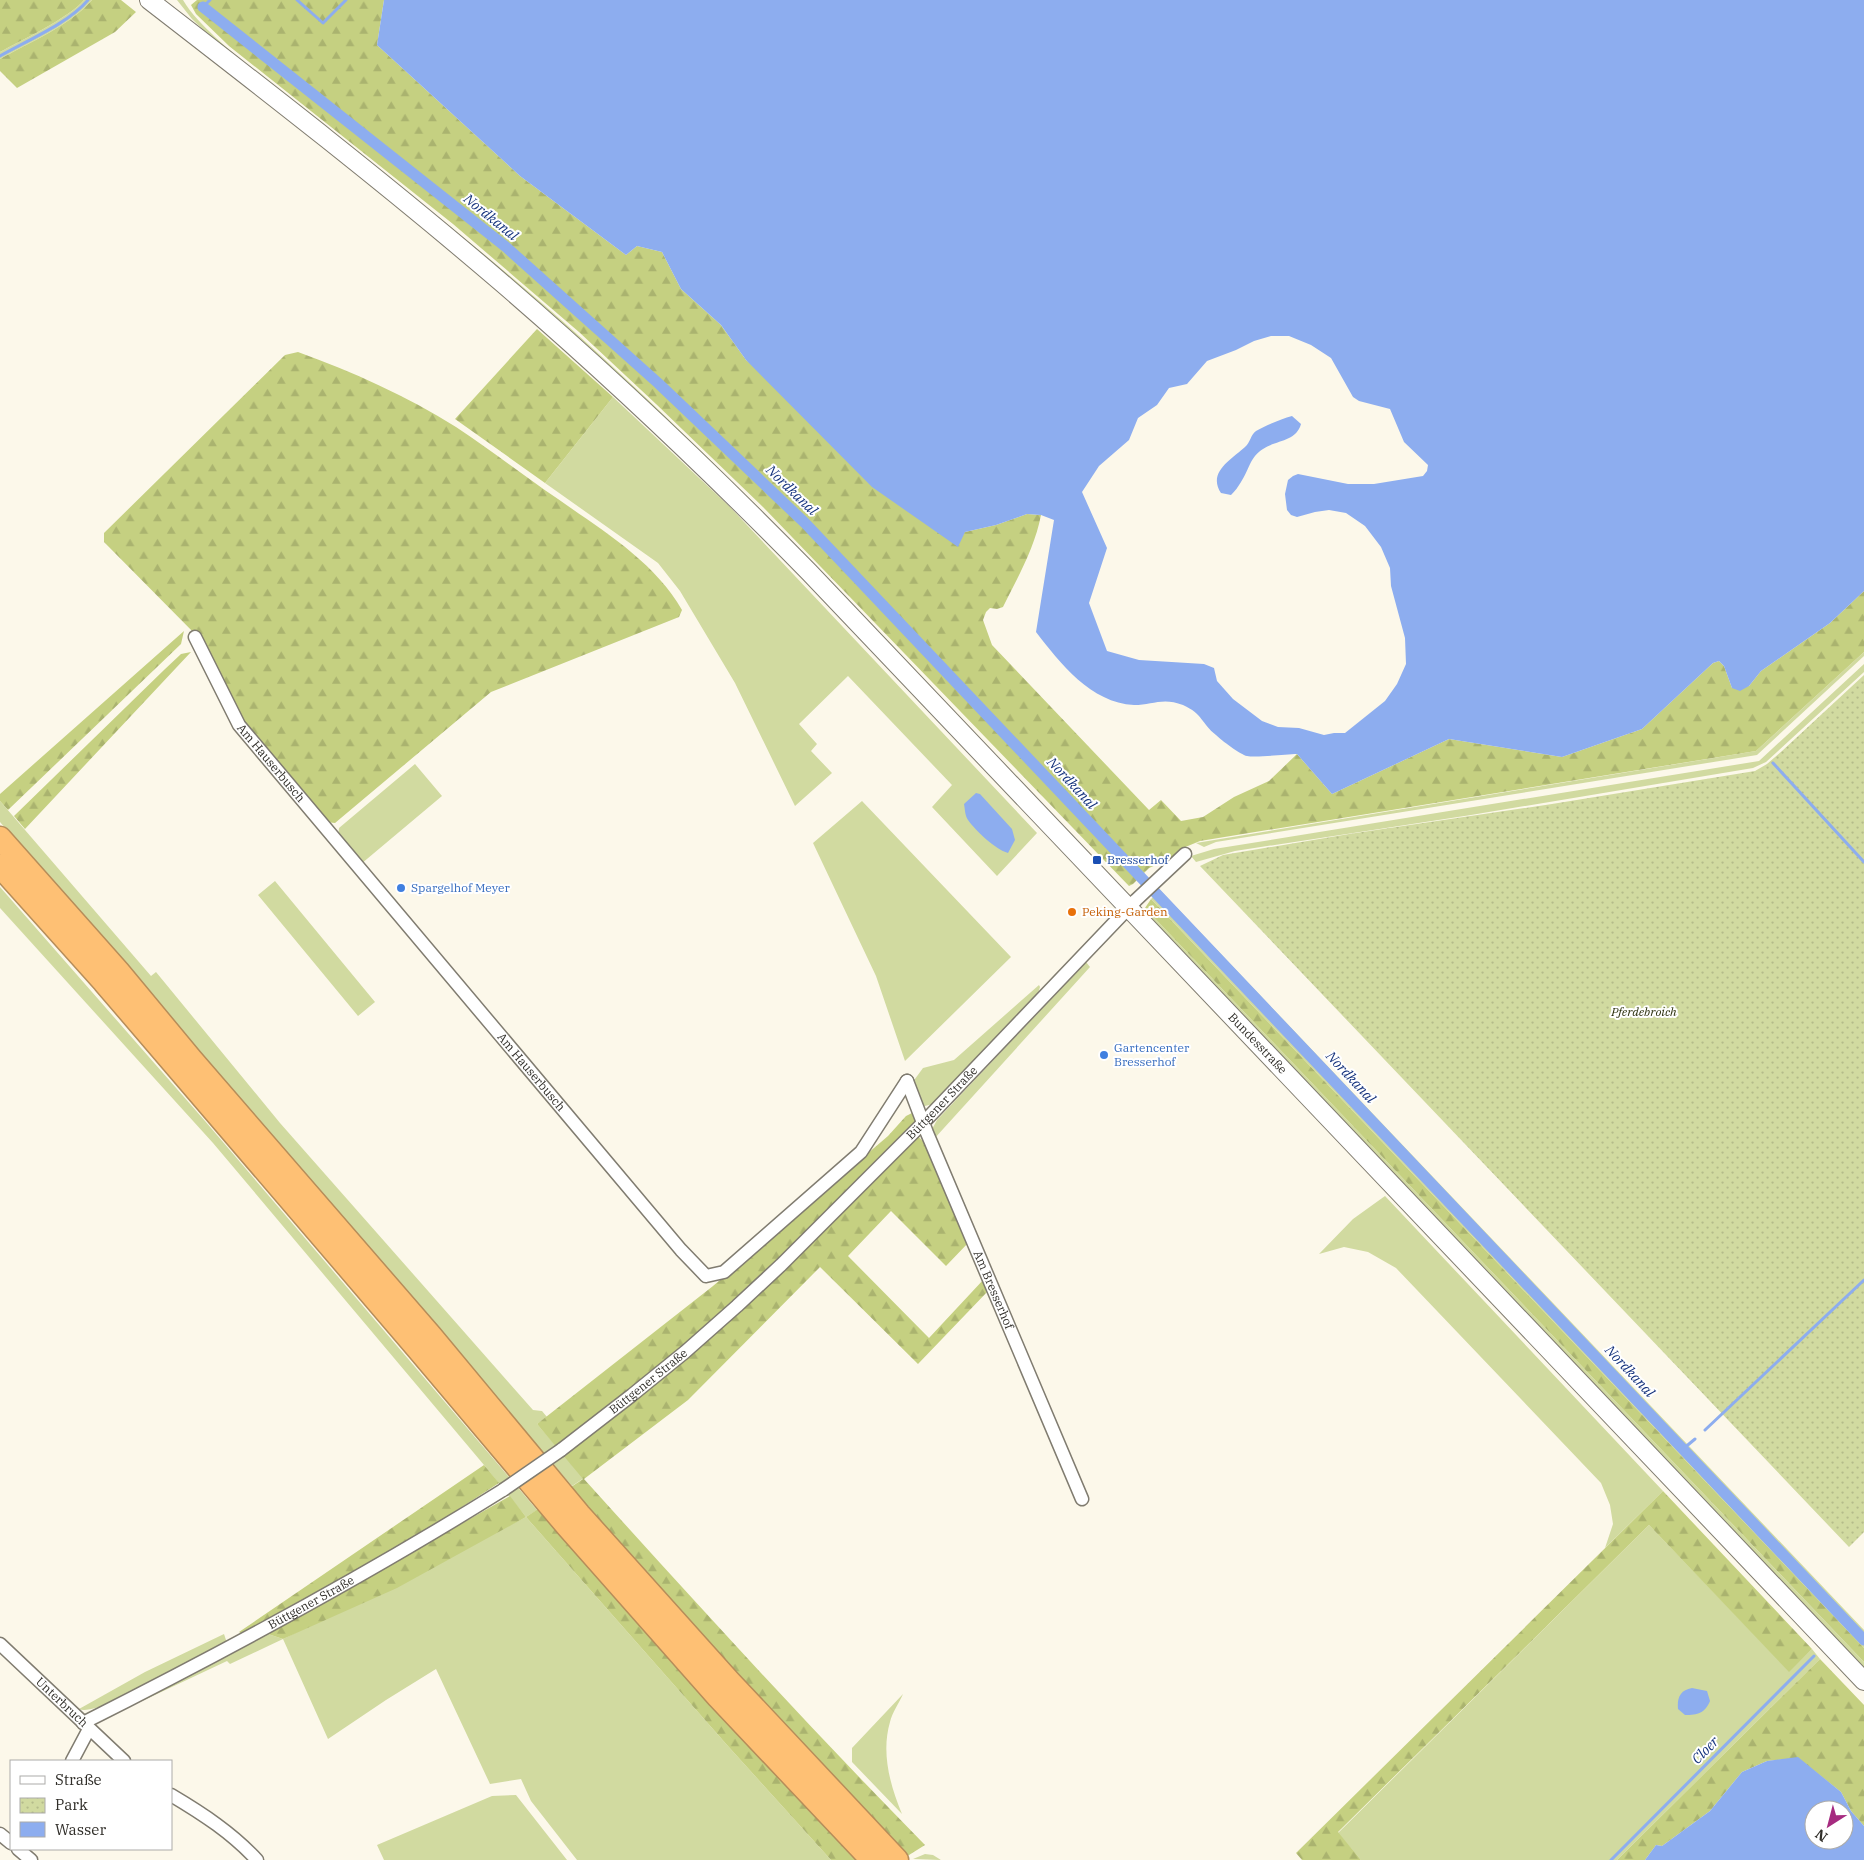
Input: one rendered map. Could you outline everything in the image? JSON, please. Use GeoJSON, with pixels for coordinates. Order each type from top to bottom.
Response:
{"type":"FeatureCollection","features":[{"type":"Feature","properties":{"kind":"highway"},"geometry":{"type":"LineString","coordinates":[[0,838],[118,971],[419,1322],[579,1514],[729,1681],[868,1847]]}},
{"type":"Feature","properties":{"kind":"highway"},"geometry":{"type":"LineString","coordinates":[[0,866],[104,982],[412,1341],[574,1534],[718,1697],[868,1847],[897,1860]]}},
{"type":"Feature","properties":{"kind":"main road"},"geometry":{"type":"LineString","coordinates":[[149,0],[202,41]]}},
{"type":"Feature","properties":{"kind":"main road"},"geometry":{"type":"LineString","coordinates":[[172,0],[177,10],[202,41]]}},
{"type":"Feature","properties":{"kind":"main road","name":"Bundesstraße"},"geometry":{"type":"LineString","coordinates":[[202,41],[445,235],[536,313],[647,413],[726,488],[1129,907],[1864,1682]]}},
{"type":"Feature","properties":{"kind":"street","name":"Am Hauserbusch"},"geometry":{"type":"LineString","coordinates":[[195,637],[240,724],[675,1243],[706,1276],[724,1272],[861,1152],[907,1081]]}},
{"type":"Feature","properties":{"kind":"street","name":"Büttgener Straße"},"geometry":{"type":"LineString","coordinates":[[86,1726],[330,1593],[440,1529],[561,1450],[632,1395],[737,1306],[923,1123],[1129,907],[1185,854]]}},
{"type":"Feature","properties":{"kind":"street","name":"Am Bresserhof"},"geometry":{"type":"LineString","coordinates":[[907,1081],[1082,1499]]}},
{"type":"Feature","properties":{"kind":"street","name":"Unterbruch"},"geometry":{"type":"LineString","coordinates":[[0,1644],[123,1760]]}},
{"type":"Feature","properties":{"kind":"street"},"geometry":{"type":"LineString","coordinates":[[72,1760],[86,1726]]}},
{"type":"Feature","properties":{"kind":"street"},"geometry":{"type":"LineString","coordinates":[[172,1795],[214,1821],[239,1841],[257,1860]]}},
{"type":"Feature","properties":{"kind":"street"},"geometry":{"type":"LineString","coordinates":[[0,1834],[10,1843]]}},
{"type":"Feature","properties":{"kind":"street"},"geometry":{"type":"LineString","coordinates":[[17,1850],[31,1860]]}},
{"type":"Feature","properties":{"kind":"green space"},"geometry":{"type":"Polygon","coordinates":[[[0,0],[84,0],[57,21],[0,52],[0,0]]]}},
{"type":"Feature","properties":{"kind":"green space"},"geometry":{"type":"Polygon","coordinates":[[[84,0],[92,0],[73,18],[0,59],[0,52],[57,21],[84,0]]]}},
{"type":"Feature","properties":{"kind":"green space"},"geometry":{"type":"Polygon","coordinates":[[[92,0],[121,0],[136,12],[115,32],[17,88],[0,71],[0,59],[73,18],[92,0]]]}},
{"type":"Feature","properties":{"kind":"green space"},"geometry":{"type":"Polygon","coordinates":[[[177,0],[183,0],[193,15],[226,47],[511,277],[642,394],[827,578],[1067,830],[1064,832],[806,562],[225,51],[192,19],[177,0]]]}},
{"type":"Feature","properties":{"kind":"green space"},"geometry":{"type":"Polygon","coordinates":[[[197,0],[384,0],[377,45],[520,176],[626,255],[637,246],[662,252],[681,289],[721,325],[746,360],[965,532],[996,525],[1027,514],[1041,515],[1030,550],[1003,607],[997,609],[990,608],[986,612],[983,620],[992,645],[1149,810],[1161,800],[1181,821],[1203,817],[1234,797],[1269,781],[1297,754],[1332,794],[1449,739],[1562,757],[1642,729],[1713,663],[1719,661],[1724,666],[1732,688],[1749,686],[1761,671],[1830,623],[1864,591],[1864,652],[1756,751],[1200,841],[1183,848],[1174,857],[1149,868],[1129,886],[763,507],[656,404],[579,332],[453,224],[229,46],[196,14],[191,5],[197,0]]]}},
{"type":"Feature","properties":{"kind":"green space"},"geometry":{"type":"Polygon","coordinates":[[[537,329],[613,397],[545,483],[455,419],[537,329]]]}},
{"type":"Feature","properties":{"kind":"green space"},"geometry":{"type":"Polygon","coordinates":[[[298,352],[359,376],[399,395],[456,427],[626,548],[657,576],[682,610],[679,617],[491,692],[335,823],[326,822],[243,722],[200,639],[104,542],[104,533],[285,355],[298,352]]]}},
{"type":"Feature","properties":{"kind":"green space"},"geometry":{"type":"Polygon","coordinates":[[[613,397],[730,507],[1037,833],[997,876],[932,807],[952,785],[848,676],[799,724],[817,744],[811,751],[832,773],[795,806],[735,683],[680,591],[658,563],[545,483],[613,397]]]}},
{"type":"Feature","properties":{"kind":"green space"},"geometry":{"type":"Polygon","coordinates":[[[184,631],[181,644],[8,810],[0,801],[0,794],[184,631]]]}},
{"type":"Feature","properties":{"kind":"green space"},"geometry":{"type":"Polygon","coordinates":[[[191,652],[25,829],[14,816],[181,654],[191,652]]]}},
{"type":"Feature","properties":{"kind":"green space"},"geometry":{"type":"Polygon","coordinates":[[[1864,652],[1864,656],[1757,755],[1216,842],[1204,847],[1196,843],[1756,751],[1864,652]]]}},
{"type":"Feature","properties":{"kind":"green space"},"geometry":{"type":"Polygon","coordinates":[[[1864,664],[1864,672],[1766,762],[1753,768],[1471,815],[1235,851],[1196,862],[1191,856],[1214,849],[1759,761],[1864,664]]]}},
{"type":"Feature","properties":{"kind":"green space","name":"Pferdebroich"},"geometry":{"type":"Polygon","coordinates":[[[1864,675],[1864,1532],[1849,1547],[1200,866],[1223,855],[1755,771],[1767,764],[1782,751],[1864,675]]]}},
{"type":"Feature","properties":{"kind":"green space"},"geometry":{"type":"Polygon","coordinates":[[[415,764],[442,796],[361,864],[338,837],[339,828],[415,764]]]}},
{"type":"Feature","properties":{"kind":"green space"},"geometry":{"type":"Polygon","coordinates":[[[0,801],[151,976],[156,972],[280,1123],[533,1410],[542,1411],[547,1417],[537,1424],[584,1478],[572,1486],[261,1122],[0,822],[0,801]]]}},
{"type":"Feature","properties":{"kind":"green space"},"geometry":{"type":"Polygon","coordinates":[[[862,801],[1011,957],[905,1061],[876,976],[813,843],[862,801]]]}},
{"type":"Feature","properties":{"kind":"green space"},"geometry":{"type":"Polygon","coordinates":[[[275,881],[375,1002],[358,1016],[258,895],[275,881]]]}},
{"type":"Feature","properties":{"kind":"green space"},"geometry":{"type":"Polygon","coordinates":[[[0,887],[205,1121],[537,1510],[526,1517],[213,1143],[0,908],[0,887]]]}},
{"type":"Feature","properties":{"kind":"green space"},"geometry":{"type":"Polygon","coordinates":[[[1160,890],[1864,1630],[1864,1648],[1151,899],[1160,890]]]}},
{"type":"Feature","properties":{"kind":"green space"},"geometry":{"type":"Polygon","coordinates":[[[1151,899],[1864,1648],[1864,1662],[1145,908],[1151,899]]]}},
{"type":"Feature","properties":{"kind":"green space"},"geometry":{"type":"Polygon","coordinates":[[[1145,908],[1864,1662],[1864,1674],[1143,915],[1145,908]]]}},
{"type":"Feature","properties":{"kind":"green space"},"geometry":{"type":"Polygon","coordinates":[[[1086,962],[1090,967],[934,1139],[931,1131],[937,1120],[1086,962]]]}},
{"type":"Feature","properties":{"kind":"green space"},"geometry":{"type":"Polygon","coordinates":[[[1039,985],[1036,1000],[933,1104],[921,1105],[912,1083],[923,1068],[954,1060],[1039,985]]]}},
{"type":"Feature","properties":{"kind":"green space"},"geometry":{"type":"Polygon","coordinates":[[[912,1113],[916,1120],[918,1136],[929,1148],[969,1242],[946,1266],[891,1211],[848,1256],[929,1338],[984,1279],[989,1290],[918,1364],[820,1267],[688,1400],[584,1479],[795,1710],[925,1845],[901,1860],[831,1860],[526,1517],[583,1479],[537,1424],[713,1286],[888,1136],[906,1116],[912,1113]]]}},
{"type":"Feature","properties":{"kind":"green space"},"geometry":{"type":"Polygon","coordinates":[[[1385,1196],[1663,1491],[1605,1548],[1613,1524],[1610,1505],[1601,1483],[1396,1268],[1368,1252],[1344,1247],[1319,1254],[1353,1219],[1385,1196]]]}},
{"type":"Feature","properties":{"kind":"green space"},"geometry":{"type":"Polygon","coordinates":[[[484,1465],[499,1483],[437,1523],[255,1629],[242,1634],[239,1632],[484,1465]]]}},
{"type":"Feature","properties":{"kind":"green space"},"geometry":{"type":"Polygon","coordinates":[[[1663,1491],[1812,1649],[1789,1672],[1649,1525],[1338,1832],[1361,1860],[1302,1860],[1296,1853],[1663,1491]]]}},
{"type":"Feature","properties":{"kind":"green space"},"geometry":{"type":"Polygon","coordinates":[[[510,1496],[526,1517],[397,1588],[283,1639],[268,1634],[510,1496]]]}},
{"type":"Feature","properties":{"kind":"green space"},"geometry":{"type":"Polygon","coordinates":[[[526,1517],[831,1860],[577,1860],[531,1801],[521,1779],[490,1784],[436,1669],[328,1739],[283,1639],[526,1517]]]}},
{"type":"Feature","properties":{"kind":"green space"},"geometry":{"type":"Polygon","coordinates":[[[1649,1525],[1789,1671],[1812,1649],[1820,1659],[1617,1860],[1361,1860],[1338,1833],[1649,1525]]]}},
{"type":"Feature","properties":{"kind":"green space"},"geometry":{"type":"Polygon","coordinates":[[[224,1634],[227,1643],[152,1684],[107,1704],[90,1709],[79,1709],[145,1672],[224,1634]]]}},
{"type":"Feature","properties":{"kind":"green space"},"geometry":{"type":"Polygon","coordinates":[[[268,1634],[283,1639],[230,1664],[227,1661],[140,1702],[268,1634]]]}},
{"type":"Feature","properties":{"kind":"green space"},"geometry":{"type":"Polygon","coordinates":[[[1820,1659],[1864,1705],[1864,1826],[1854,1814],[1854,1800],[1845,1800],[1841,1792],[1798,1758],[1767,1761],[1742,1772],[1710,1811],[1662,1846],[1656,1845],[1645,1860],[1617,1860],[1820,1659]]]}},
{"type":"Feature","properties":{"kind":"green space"},"geometry":{"type":"Polygon","coordinates":[[[903,1694],[891,1719],[886,1745],[888,1769],[902,1814],[852,1762],[852,1748],[903,1694]]]}},
{"type":"Feature","properties":{"kind":"green space"},"geometry":{"type":"Polygon","coordinates":[[[516,1795],[567,1860],[384,1860],[377,1845],[492,1796],[516,1795]]]}},
{"type":"Feature","properties":{"kind":"green space"},"geometry":{"type":"Polygon","coordinates":[[[925,1854],[933,1855],[941,1860],[913,1859],[925,1854]]]}},
{"type":"Feature","properties":{"kind":"water"},"geometry":{"type":"Polygon","coordinates":[[[384,0],[1864,0],[1864,591],[1830,623],[1761,671],[1749,686],[1740,691],[1732,688],[1724,666],[1719,661],[1713,663],[1642,729],[1562,757],[1449,739],[1332,794],[1297,754],[1247,756],[1222,740],[1211,731],[1198,715],[1183,705],[1169,702],[1140,705],[1118,703],[1090,689],[1066,668],[1036,632],[1054,520],[1041,515],[1027,514],[996,525],[965,532],[958,547],[872,487],[746,360],[721,325],[681,289],[662,252],[637,246],[626,255],[520,176],[377,45],[384,0]],[[1271,336],[1254,341],[1207,361],[1187,384],[1169,388],[1157,405],[1138,418],[1129,440],[1099,466],[1082,492],[1107,548],[1089,603],[1107,651],[1139,660],[1204,664],[1214,668],[1217,681],[1233,699],[1262,721],[1278,727],[1299,728],[1324,735],[1345,733],[1385,701],[1397,684],[1406,664],[1405,638],[1391,586],[1390,568],[1381,547],[1365,526],[1346,513],[1329,510],[1297,517],[1291,515],[1287,510],[1285,494],[1288,480],[1298,474],[1348,484],[1374,484],[1423,476],[1427,471],[1428,465],[1404,442],[1390,409],[1359,401],[1353,397],[1331,358],[1311,345],[1289,336],[1271,336]]]}},
{"type":"Feature","properties":{"kind":"water"},"geometry":{"type":"Polygon","coordinates":[[[1292,416],[1301,424],[1295,434],[1259,452],[1252,460],[1238,487],[1231,495],[1221,493],[1217,485],[1219,472],[1228,461],[1247,445],[1254,432],[1292,416]]]}},
{"type":"Feature","properties":{"kind":"water"},"geometry":{"type":"Polygon","coordinates":[[[976,793],[980,794],[1012,829],[1015,840],[1008,853],[997,848],[986,839],[967,818],[964,804],[976,793]]]}},
{"type":"Feature","properties":{"kind":"water"},"geometry":{"type":"Polygon","coordinates":[[[1692,1688],[1707,1691],[1710,1701],[1706,1708],[1700,1712],[1685,1715],[1678,1709],[1678,1701],[1682,1693],[1692,1688]]]}},
{"type":"Feature","properties":{"kind":"water"},"geometry":{"type":"Polygon","coordinates":[[[1798,1757],[1841,1792],[1845,1800],[1804,1800],[1804,1850],[1854,1850],[1854,1814],[1864,1826],[1864,1860],[1645,1860],[1656,1845],[1662,1846],[1710,1811],[1742,1772],[1767,1761],[1798,1757]]]}},
{"type":"Feature","properties":{"kind":"waterway"},"geometry":{"type":"LineString","coordinates":[[0,56],[59,24],[88,0]]}},
{"type":"Feature","properties":{"kind":"waterway"},"geometry":{"type":"LineString","coordinates":[[203,7],[210,0]]}},
{"type":"Feature","properties":{"kind":"waterway"},"geometry":{"type":"LineString","coordinates":[[297,0],[323,23],[346,0]]}},
{"type":"Feature","properties":{"kind":"waterway","name":"Nordkanal"},"geometry":{"type":"LineString","coordinates":[[203,7],[506,247],[658,383],[805,523],[1864,1640]]}},
{"type":"Feature","properties":{"kind":"waterway"},"geometry":{"type":"LineString","coordinates":[[1773,763],[1864,862]]}},
{"type":"Feature","properties":{"kind":"waterway"},"geometry":{"type":"LineString","coordinates":[[1705,1430],[1864,1280]]}},
{"type":"Feature","properties":{"kind":"waterway"},"geometry":{"type":"LineString","coordinates":[[1683,1449],[1695,1439]]}},
{"type":"Feature","properties":{"kind":"waterway","name":"Cloer"},"geometry":{"type":"LineString","coordinates":[[1611,1860],[1814,1656]]}},
{"type":"Feature","properties":{"kind":"place","name":"Bresserhof"},"geometry":{"type":"Point","coordinates":[1097,860]}},
{"type":"Feature","properties":{"kind":"place","name":"Spargelhof Meyer"},"geometry":{"type":"Point","coordinates":[401,888]}},
{"type":"Feature","properties":{"kind":"place","name":"Peking-Garden"},"geometry":{"type":"Point","coordinates":[1072,912]}},
{"type":"Feature","properties":{"kind":"place","name":"Gartencenter Bresserhof"},"geometry":{"type":"Point","coordinates":[1104,1055]}}]}
